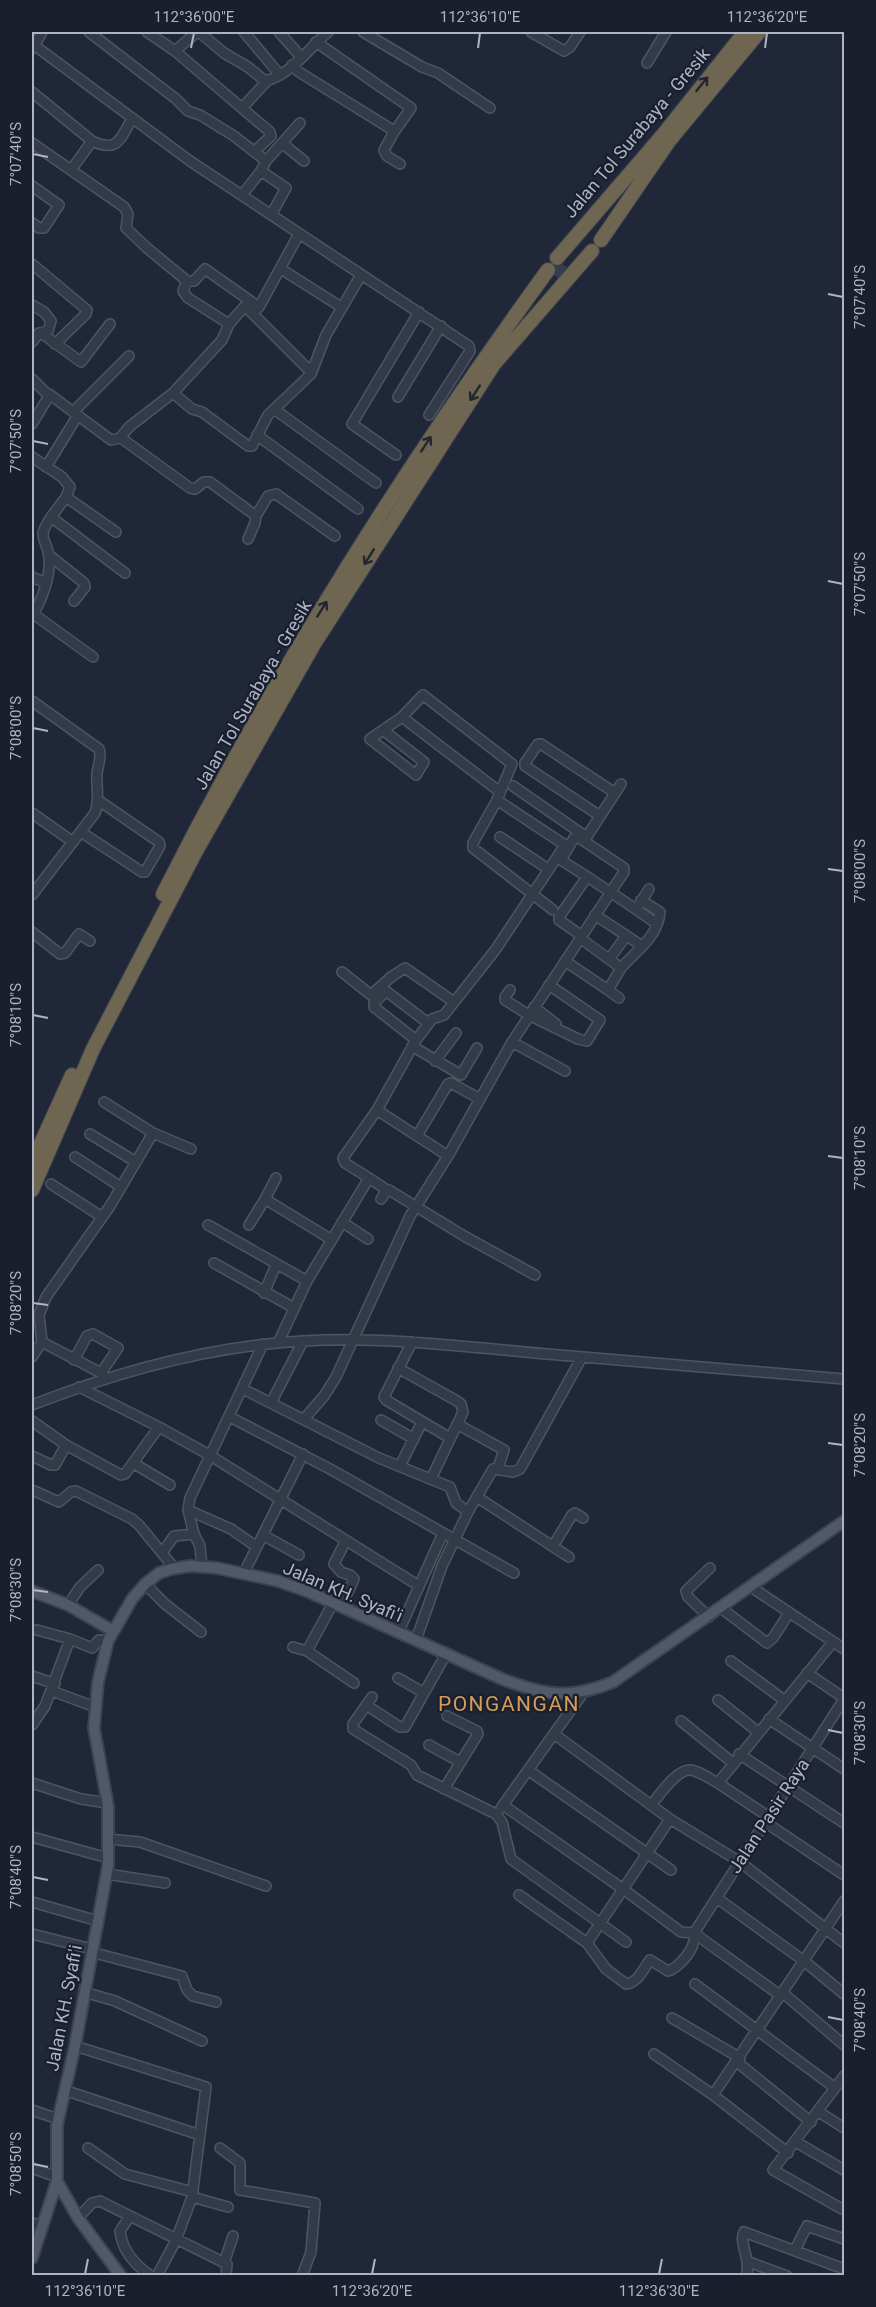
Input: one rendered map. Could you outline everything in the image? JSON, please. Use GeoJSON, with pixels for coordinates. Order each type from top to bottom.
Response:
{"type":"FeatureCollection","features":[{"type":"Feature","properties":{"kind":"highway","name":"Jalan Tol Surabaya - Gresik"},"geometry":{"type":"LineString","coordinates":[[745,32],[560,260],[669,141],[759,32]]}},
{"type":"Feature","properties":{"kind":"highway","name":"Jalan Tol Surabaya - Gresik"},"geometry":{"type":"LineString","coordinates":[[601,240],[669,141]]}},
{"type":"Feature","properties":{"kind":"highway","name":"Jalan Tol Surabaya - Gresik"},"geometry":{"type":"LineString","coordinates":[[494,364],[592,251]]}},
{"type":"Feature","properties":{"kind":"highway","name":"Jalan Tol Surabaya - Gresik"},"geometry":{"type":"LineString","coordinates":[[32,1162],[62,1096],[188,845],[273,690],[423,449],[485,357],[551,272],[314,644],[248,757],[196,850],[93,1049],[32,1190]]}},
{"type":"Feature","properties":{"kind":"main road","name":"Jalan KH. Syafi'i"},"geometry":{"type":"LineString","coordinates":[[32,2258],[57,2179],[58,2119],[75,2046],[107,1874],[108,1803],[94,1728],[98,1682],[110,1636],[132,1599],[145,1584],[159,1573],[202,1567],[278,1581],[528,1689],[572,1694],[583,1693],[613,1682],[844,1521]]}},
{"type":"Feature","properties":{"kind":"main road"},"geometry":{"type":"LineString","coordinates":[[32,1591],[68,1605],[110,1636]]}},
{"type":"Feature","properties":{"kind":"main road"},"geometry":{"type":"LineString","coordinates":[[57,2179],[78,2218],[121,2276]]}},
{"type":"Feature","properties":{"kind":"street"},"geometry":{"type":"LineString","coordinates":[[89,32],[176,99],[188,111],[200,115],[255,151],[266,161]]}},
{"type":"Feature","properties":{"kind":"street"},"geometry":{"type":"LineString","coordinates":[[147,32],[175,51],[271,134],[255,151]]}},
{"type":"Feature","properties":{"kind":"street"},"geometry":{"type":"LineString","coordinates":[[175,51],[198,32],[224,53],[246,65],[259,78],[267,81]]}},
{"type":"Feature","properties":{"kind":"street"},"geometry":{"type":"LineString","coordinates":[[244,32],[280,75]]}},
{"type":"Feature","properties":{"kind":"street"},"geometry":{"type":"LineString","coordinates":[[279,32],[301,57]]}},
{"type":"Feature","properties":{"kind":"street"},"geometry":{"type":"LineString","coordinates":[[242,108],[267,81],[280,75],[328,32]]}},
{"type":"Feature","properties":{"kind":"street"},"geometry":{"type":"LineString","coordinates":[[363,32],[422,67],[438,73],[490,108]]}},
{"type":"Feature","properties":{"kind":"street"},"geometry":{"type":"LineString","coordinates":[[531,32],[564,51],[570,47],[580,32]]}},
{"type":"Feature","properties":{"kind":"street"},"geometry":{"type":"LineString","coordinates":[[647,63],[666,32]]}},
{"type":"Feature","properties":{"kind":"street"},"geometry":{"type":"LineString","coordinates":[[36,39],[132,119],[298,234],[441,326],[471,348],[429,415]]}},
{"type":"Feature","properties":{"kind":"street"},"geometry":{"type":"LineString","coordinates":[[316,42],[411,108],[384,150],[387,156],[399,164]]}},
{"type":"Feature","properties":{"kind":"street"},"geometry":{"type":"LineString","coordinates":[[292,65],[394,132]]}},
{"type":"Feature","properties":{"kind":"street"},"geometry":{"type":"LineString","coordinates":[[32,92],[92,141],[103,146],[114,146],[132,119]]}},
{"type":"Feature","properties":{"kind":"street"},"geometry":{"type":"LineString","coordinates":[[242,195],[266,161],[300,123]]}},
{"type":"Feature","properties":{"kind":"street"},"geometry":{"type":"LineString","coordinates":[[71,170],[92,141]]}},
{"type":"Feature","properties":{"kind":"street"},"geometry":{"type":"LineString","coordinates":[[32,143],[124,207],[128,214],[126,228],[187,281],[194,281],[205,269],[259,307]]}},
{"type":"Feature","properties":{"kind":"street"},"geometry":{"type":"LineString","coordinates":[[282,143],[304,160]]}},
{"type":"Feature","properties":{"kind":"street"},"geometry":{"type":"LineString","coordinates":[[261,171],[286,188],[271,215]]}},
{"type":"Feature","properties":{"kind":"street"},"geometry":{"type":"LineString","coordinates":[[32,186],[59,205],[44,228],[39,228],[32,223]]}},
{"type":"Feature","properties":{"kind":"street"},"geometry":{"type":"LineString","coordinates":[[246,306],[257,309],[259,307],[298,234]]}},
{"type":"Feature","properties":{"kind":"street"},"geometry":{"type":"LineString","coordinates":[[32,264],[87,310],[86,314],[55,344]]}},
{"type":"Feature","properties":{"kind":"street"},"geometry":{"type":"LineString","coordinates":[[280,269],[341,307]]}},
{"type":"Feature","properties":{"kind":"street"},"geometry":{"type":"LineString","coordinates":[[173,393],[192,409],[202,412],[248,446],[252,446],[262,423],[311,372],[322,342],[361,275]]}},
{"type":"Feature","properties":{"kind":"street"},"geometry":{"type":"LineString","coordinates":[[187,281],[183,291],[188,298],[229,324]]}},
{"type":"Feature","properties":{"kind":"street"},"geometry":{"type":"LineString","coordinates":[[32,305],[44,312],[51,321],[48,331],[39,333],[32,342]]}},
{"type":"Feature","properties":{"kind":"street"},"geometry":{"type":"LineString","coordinates":[[32,379],[111,440],[121,438],[129,427],[173,393],[222,340],[229,324],[246,306]]}},
{"type":"Feature","properties":{"kind":"street"},"geometry":{"type":"LineString","coordinates":[[246,306],[311,372]]}},
{"type":"Feature","properties":{"kind":"street"},"geometry":{"type":"LineString","coordinates":[[396,455],[352,424],[419,312]]}},
{"type":"Feature","properties":{"kind":"street"},"geometry":{"type":"LineString","coordinates":[[39,333],[81,362],[110,324]]}},
{"type":"Feature","properties":{"kind":"street"},"geometry":{"type":"LineString","coordinates":[[398,397],[441,326]]}},
{"type":"Feature","properties":{"kind":"street"},"geometry":{"type":"LineString","coordinates":[[46,467],[76,413],[129,356]]}},
{"type":"Feature","properties":{"kind":"street"},"geometry":{"type":"LineString","coordinates":[[32,422],[49,394]]}},
{"type":"Feature","properties":{"kind":"street"},"geometry":{"type":"LineString","coordinates":[[274,409],[376,483]]}},
{"type":"Feature","properties":{"kind":"street"},"geometry":{"type":"LineString","coordinates":[[257,435],[358,509]]}},
{"type":"Feature","properties":{"kind":"street"},"geometry":{"type":"LineString","coordinates":[[121,438],[190,488],[195,489],[204,482],[210,482],[256,516]]}},
{"type":"Feature","properties":{"kind":"street"},"geometry":{"type":"LineString","coordinates":[[32,457],[62,477],[70,487],[66,497],[42,530],[42,541],[49,555],[84,584],[85,587],[75,601]]}},
{"type":"Feature","properties":{"kind":"street"},"geometry":{"type":"LineString","coordinates":[[248,539],[256,516],[268,496],[276,494],[335,536]]}},
{"type":"Feature","properties":{"kind":"street"},"geometry":{"type":"LineString","coordinates":[[66,497],[116,532]]}},
{"type":"Feature","properties":{"kind":"street"},"geometry":{"type":"LineString","coordinates":[[51,517],[125,573]]}},
{"type":"Feature","properties":{"kind":"street"},"geometry":{"type":"LineString","coordinates":[[49,555],[46,584],[32,615],[93,657]]}},
{"type":"Feature","properties":{"kind":"street"},"geometry":{"type":"LineString","coordinates":[[32,577],[46,584]]}},
{"type":"Feature","properties":{"kind":"street"},"geometry":{"type":"LineString","coordinates":[[383,730],[423,762],[416,775],[370,739],[383,730],[402,717],[423,696],[513,764],[499,796],[473,843],[473,848],[553,910]]}},
{"type":"Feature","properties":{"kind":"street"},"geometry":{"type":"LineString","coordinates":[[32,701],[100,752],[97,777],[98,800],[95,813],[32,895]]}},
{"type":"Feature","properties":{"kind":"street"},"geometry":{"type":"LineString","coordinates":[[402,717],[499,796],[565,843],[496,948],[444,1015],[432,1018],[428,1023],[376,1110],[343,1158],[345,1163],[387,1190],[535,1275]]}},
{"type":"Feature","properties":{"kind":"street"},"geometry":{"type":"LineString","coordinates":[[600,816],[525,766],[525,763],[538,744],[541,744],[615,793]]}},
{"type":"Feature","properties":{"kind":"street"},"geometry":{"type":"LineString","coordinates":[[585,839],[621,784]]}},
{"type":"Feature","properties":{"kind":"street"},"geometry":{"type":"LineString","coordinates":[[304,1419],[324,1396],[336,1377],[408,1220],[531,1011],[625,869],[513,786]]}},
{"type":"Feature","properties":{"kind":"street"},"geometry":{"type":"LineString","coordinates":[[81,832],[142,872],[145,872],[160,846],[159,842],[98,800]]}},
{"type":"Feature","properties":{"kind":"street"},"geometry":{"type":"LineString","coordinates":[[32,813],[73,842]]}},
{"type":"Feature","properties":{"kind":"street"},"geometry":{"type":"LineString","coordinates":[[500,837],[548,869]]}},
{"type":"Feature","properties":{"kind":"street"},"geometry":{"type":"LineString","coordinates":[[585,839],[574,838],[561,860],[657,924]]}},
{"type":"Feature","properties":{"kind":"street"},"geometry":{"type":"LineString","coordinates":[[587,877],[559,918],[621,968]]}},
{"type":"Feature","properties":{"kind":"street"},"geometry":{"type":"LineString","coordinates":[[636,909],[649,889]]}},
{"type":"Feature","properties":{"kind":"street"},"geometry":{"type":"LineString","coordinates":[[608,990],[621,968],[651,938],[657,924],[660,912],[641,900]]}},
{"type":"Feature","properties":{"kind":"street"},"geometry":{"type":"LineString","coordinates":[[596,915],[642,946]]}},
{"type":"Feature","properties":{"kind":"street"},"geometry":{"type":"LineString","coordinates":[[32,932],[60,954],[65,953],[79,934],[90,941]]}},
{"type":"Feature","properties":{"kind":"street"},"geometry":{"type":"LineString","coordinates":[[610,958],[626,936]]}},
{"type":"Feature","properties":{"kind":"street"},"geometry":{"type":"LineString","coordinates":[[565,961],[619,998]]}},
{"type":"Feature","properties":{"kind":"street"},"geometry":{"type":"LineString","coordinates":[[342,972],[371,995],[405,968],[454,1002]]}},
{"type":"Feature","properties":{"kind":"street"},"geometry":{"type":"LineString","coordinates":[[510,990],[505,1000],[531,1011],[584,1041],[590,1038],[600,1020],[549,985]]}},
{"type":"Feature","properties":{"kind":"street"},"geometry":{"type":"LineString","coordinates":[[428,1023],[386,991],[374,1003],[374,1006],[435,1061],[461,1075],[477,1048]]}},
{"type":"Feature","properties":{"kind":"street"},"geometry":{"type":"LineString","coordinates":[[435,1061],[456,1033]]}},
{"type":"Feature","properties":{"kind":"street"},"geometry":{"type":"LineString","coordinates":[[512,1042],[565,1071]]}},
{"type":"Feature","properties":{"kind":"street"},"geometry":{"type":"LineString","coordinates":[[417,1136],[448,1084],[451,1083],[480,1099]]}},
{"type":"Feature","properties":{"kind":"street"},"geometry":{"type":"LineString","coordinates":[[104,1102],[153,1133],[191,1149]]}},
{"type":"Feature","properties":{"kind":"street"},"geometry":{"type":"LineString","coordinates":[[376,1110],[448,1155]]}},
{"type":"Feature","properties":{"kind":"street"},"geometry":{"type":"LineString","coordinates":[[32,1357],[42,1342],[38,1325],[40,1311],[58,1278],[102,1217],[153,1133]]}},
{"type":"Feature","properties":{"kind":"street"},"geometry":{"type":"LineString","coordinates":[[90,1134],[136,1162]]}},
{"type":"Feature","properties":{"kind":"street"},"geometry":{"type":"LineString","coordinates":[[75,1157],[121,1187]]}},
{"type":"Feature","properties":{"kind":"street"},"geometry":{"type":"LineString","coordinates":[[249,1225],[276,1178]]}},
{"type":"Feature","properties":{"kind":"street"},"geometry":{"type":"LineString","coordinates":[[278,1343],[307,1281],[369,1178]]}},
{"type":"Feature","properties":{"kind":"street"},"geometry":{"type":"LineString","coordinates":[[51,1184],[102,1217]]}},
{"type":"Feature","properties":{"kind":"street"},"geometry":{"type":"LineString","coordinates":[[381,1199],[387,1190]]}},
{"type":"Feature","properties":{"kind":"street"},"geometry":{"type":"LineString","coordinates":[[265,1199],[332,1240]]}},
{"type":"Feature","properties":{"kind":"street"},"geometry":{"type":"LineString","coordinates":[[342,1222],[368,1239]]}},
{"type":"Feature","properties":{"kind":"street"},"geometry":{"type":"LineString","coordinates":[[208,1225],[307,1281]]}},
{"type":"Feature","properties":{"kind":"street"},"geometry":{"type":"LineString","coordinates":[[214,1263],[294,1308]]}},
{"type":"Feature","properties":{"kind":"street"},"geometry":{"type":"LineString","coordinates":[[264,1293],[276,1265]]}},
{"type":"Feature","properties":{"kind":"street"},"geometry":{"type":"LineString","coordinates":[[32,1305],[40,1311]]}},
{"type":"Feature","properties":{"kind":"street"},"geometry":{"type":"LineString","coordinates":[[74,1360],[87,1336],[93,1334],[118,1348],[103,1375]]}},
{"type":"Feature","properties":{"kind":"street"},"geometry":{"type":"LineString","coordinates":[[32,1405],[103,1375],[176,1358],[263,1344],[352,1339],[412,1342],[844,1379]]}},
{"type":"Feature","properties":{"kind":"street"},"geometry":{"type":"LineString","coordinates":[[271,1403],[303,1341]]}},
{"type":"Feature","properties":{"kind":"street"},"geometry":{"type":"LineString","coordinates":[[42,1342],[103,1375]]}},
{"type":"Feature","properties":{"kind":"street"},"geometry":{"type":"LineString","coordinates":[[412,1342],[384,1397],[450,1438]]}},
{"type":"Feature","properties":{"kind":"street"},"geometry":{"type":"LineString","coordinates":[[202,1567],[200,1546],[194,1534],[188,1510],[190,1498],[263,1344]]}},
{"type":"Feature","properties":{"kind":"street"},"geometry":{"type":"LineString","coordinates":[[416,1641],[442,1566],[454,1539],[493,1469],[513,1472],[520,1469],[582,1357]]}},
{"type":"Feature","properties":{"kind":"street"},"geometry":{"type":"LineString","coordinates":[[398,1368],[461,1404],[463,1412],[431,1479]]}},
{"type":"Feature","properties":{"kind":"street"},"geometry":{"type":"LineString","coordinates":[[79,1387],[211,1456],[419,1586]]}},
{"type":"Feature","properties":{"kind":"street"},"geometry":{"type":"LineString","coordinates":[[243,1389],[400,1466],[450,1487],[456,1503],[468,1512]]}},
{"type":"Feature","properties":{"kind":"street"},"geometry":{"type":"LineString","coordinates":[[230,1416],[303,1454],[514,1574]]}},
{"type":"Feature","properties":{"kind":"street"},"geometry":{"type":"LineString","coordinates":[[381,1420],[414,1439]]}},
{"type":"Feature","properties":{"kind":"street"},"geometry":{"type":"LineString","coordinates":[[32,1421],[66,1445],[121,1474],[125,1474],[159,1427]]}},
{"type":"Feature","properties":{"kind":"street"},"geometry":{"type":"LineString","coordinates":[[400,1466],[422,1422]]}},
{"type":"Feature","properties":{"kind":"street"},"geometry":{"type":"LineString","coordinates":[[457,1424],[504,1450],[498,1468]]}},
{"type":"Feature","properties":{"kind":"street"},"geometry":{"type":"LineString","coordinates":[[32,1456],[55,1465],[66,1445]]}},
{"type":"Feature","properties":{"kind":"street"},"geometry":{"type":"LineString","coordinates":[[244,1573],[303,1454]]}},
{"type":"Feature","properties":{"kind":"street"},"geometry":{"type":"LineString","coordinates":[[133,1463],[170,1485]]}},
{"type":"Feature","properties":{"kind":"street"},"geometry":{"type":"LineString","coordinates":[[32,1490],[59,1502],[73,1491],[84,1493],[135,1521],[175,1569]]}},
{"type":"Feature","properties":{"kind":"street"},"geometry":{"type":"LineString","coordinates":[[477,1497],[569,1557]]}},
{"type":"Feature","properties":{"kind":"street"},"geometry":{"type":"LineString","coordinates":[[188,1510],[231,1529],[257,1547]]}},
{"type":"Feature","properties":{"kind":"street"},"geometry":{"type":"LineString","coordinates":[[553,1546],[573,1513],[583,1518]]}},
{"type":"Feature","properties":{"kind":"street"},"geometry":{"type":"LineString","coordinates":[[398,1632],[443,1533]]}},
{"type":"Feature","properties":{"kind":"street"},"geometry":{"type":"LineString","coordinates":[[162,1553],[174,1536],[194,1534]]}},
{"type":"Feature","properties":{"kind":"street"},"geometry":{"type":"LineString","coordinates":[[263,1534],[299,1555]]}},
{"type":"Feature","properties":{"kind":"street"},"geometry":{"type":"LineString","coordinates":[[307,1651],[354,1579],[341,1572],[334,1564],[346,1540]]}},
{"type":"Feature","properties":{"kind":"street"},"geometry":{"type":"LineString","coordinates":[[708,1617],[688,1597],[686,1590],[710,1568]]}},
{"type":"Feature","properties":{"kind":"street"},"geometry":{"type":"LineString","coordinates":[[68,1605],[80,1587],[99,1570]]}},
{"type":"Feature","properties":{"kind":"street"},"geometry":{"type":"LineString","coordinates":[[145,1584],[165,1604],[201,1632]]}},
{"type":"Feature","properties":{"kind":"street"},"geometry":{"type":"LineString","coordinates":[[751,1587],[844,1649]]}},
{"type":"Feature","properties":{"kind":"street"},"geometry":{"type":"LineString","coordinates":[[721,1608],[767,1643],[773,1638],[789,1613]]}},
{"type":"Feature","properties":{"kind":"street"},"geometry":{"type":"LineString","coordinates":[[37,1629],[92,1648],[99,1640],[110,1636]]}},
{"type":"Feature","properties":{"kind":"street"},"geometry":{"type":"LineString","coordinates":[[32,1725],[43,1710],[53,1688],[70,1639]]}},
{"type":"Feature","properties":{"kind":"street"},"geometry":{"type":"LineString","coordinates":[[717,1783],[833,1642]]}},
{"type":"Feature","properties":{"kind":"street"},"geometry":{"type":"LineString","coordinates":[[293,1647],[307,1651],[354,1683]]}},
{"type":"Feature","properties":{"kind":"street"},"geometry":{"type":"LineString","coordinates":[[446,1654],[403,1728],[369,1701],[352,1724],[353,1729],[411,1765],[417,1775],[496,1814],[502,1822],[511,1859],[626,1942]]}},
{"type":"Feature","properties":{"kind":"street"},"geometry":{"type":"LineString","coordinates":[[731,1661],[784,1700]]}},
{"type":"Feature","properties":{"kind":"street"},"geometry":{"type":"LineString","coordinates":[[807,1673],[844,1698]]}},
{"type":"Feature","properties":{"kind":"street"},"geometry":{"type":"LineString","coordinates":[[32,1676],[95,1707]]}},
{"type":"Feature","properties":{"kind":"street"},"geometry":{"type":"LineString","coordinates":[[398,1678],[424,1693]]}},
{"type":"Feature","properties":{"kind":"street"},"geometry":{"type":"LineString","coordinates":[[496,1814],[583,1693]]}},
{"type":"Feature","properties":{"kind":"street","name":"Jalan Pasir Raya"},"geometry":{"type":"LineString","coordinates":[[587,1943],[606,1969],[626,1984],[636,1979],[650,1960],[668,1971],[674,1969],[692,1948],[693,1939],[717,1898],[844,1698]]}},
{"type":"Feature","properties":{"kind":"street"},"geometry":{"type":"LineString","coordinates":[[718,1700],[758,1732]]}},
{"type":"Feature","properties":{"kind":"street"},"geometry":{"type":"LineString","coordinates":[[444,1789],[478,1732],[447,1716]]}},
{"type":"Feature","properties":{"kind":"street"},"geometry":{"type":"LineString","coordinates":[[769,1719],[844,1768]]}},
{"type":"Feature","properties":{"kind":"street"},"geometry":{"type":"LineString","coordinates":[[681,1720],[733,1762]]}},
{"type":"Feature","properties":{"kind":"street"},"geometry":{"type":"LineString","coordinates":[[554,1734],[670,1819],[740,1862],[844,1943]]}},
{"type":"Feature","properties":{"kind":"street"},"geometry":{"type":"LineString","coordinates":[[429,1745],[460,1762]]}},
{"type":"Feature","properties":{"kind":"street"},"geometry":{"type":"LineString","coordinates":[[740,1754],[844,1823]]}},
{"type":"Feature","properties":{"kind":"street"},"geometry":{"type":"LineString","coordinates":[[528,1770],[671,1870]]}},
{"type":"Feature","properties":{"kind":"street"},"geometry":{"type":"LineString","coordinates":[[651,1805],[684,1771],[694,1771],[717,1783],[844,1875]]}},
{"type":"Feature","properties":{"kind":"street"},"geometry":{"type":"LineString","coordinates":[[32,1783],[81,1799],[108,1803]]}},
{"type":"Feature","properties":{"kind":"street"},"geometry":{"type":"LineString","coordinates":[[503,1805],[623,1888],[681,1932],[696,1934],[782,1994],[844,2045]]}},
{"type":"Feature","properties":{"kind":"street"},"geometry":{"type":"LineString","coordinates":[[519,1895],[587,1943],[670,1819]]}},
{"type":"Feature","properties":{"kind":"street"},"geometry":{"type":"LineString","coordinates":[[32,1837],[108,1858]]}},
{"type":"Feature","properties":{"kind":"street"},"geometry":{"type":"LineString","coordinates":[[108,1839],[140,1842],[266,1886]]}},
{"type":"Feature","properties":{"kind":"street"},"geometry":{"type":"LineString","coordinates":[[107,1874],[165,1883]]}},
{"type":"Feature","properties":{"kind":"street"},"geometry":{"type":"LineString","coordinates":[[717,1898],[804,1961],[844,1994]]}},
{"type":"Feature","properties":{"kind":"street"},"geometry":{"type":"LineString","coordinates":[[713,2095],[844,1901]]}},
{"type":"Feature","properties":{"kind":"street"},"geometry":{"type":"LineString","coordinates":[[32,1902],[98,1921]]}},
{"type":"Feature","properties":{"kind":"street"},"geometry":{"type":"LineString","coordinates":[[32,1934],[182,1976],[187,1990],[193,1996],[216,2002]]}},
{"type":"Feature","properties":{"kind":"street"},"geometry":{"type":"LineString","coordinates":[[694,1984],[759,2030],[841,2082],[788,2153],[773,2169],[773,2172],[844,2209]]}},
{"type":"Feature","properties":{"kind":"street"},"geometry":{"type":"LineString","coordinates":[[84,1992],[115,2001],[202,2041]]}},
{"type":"Feature","properties":{"kind":"street"},"geometry":{"type":"LineString","coordinates":[[672,2018],[738,2060],[811,2122]]}},
{"type":"Feature","properties":{"kind":"street"},"geometry":{"type":"LineString","coordinates":[[75,2046],[206,2086],[192,2195],[176,2240],[157,2276]]}},
{"type":"Feature","properties":{"kind":"street"},"geometry":{"type":"LineString","coordinates":[[654,2054],[713,2095],[788,2153]]}},
{"type":"Feature","properties":{"kind":"street"},"geometry":{"type":"LineString","coordinates":[[64,2090],[200,2134]]}},
{"type":"Feature","properties":{"kind":"street"},"geometry":{"type":"LineString","coordinates":[[32,2110],[58,2119]]}},
{"type":"Feature","properties":{"kind":"street"},"geometry":{"type":"LineString","coordinates":[[819,2112],[844,2128]]}},
{"type":"Feature","properties":{"kind":"street"},"geometry":{"type":"LineString","coordinates":[[796,2142],[844,2170]]}},
{"type":"Feature","properties":{"kind":"street"},"geometry":{"type":"LineString","coordinates":[[88,2148],[125,2174],[228,2207]]}},
{"type":"Feature","properties":{"kind":"street"},"geometry":{"type":"LineString","coordinates":[[220,2148],[240,2163],[240,2190],[315,2203],[311,2252],[302,2276]]}},
{"type":"Feature","properties":{"kind":"street"},"geometry":{"type":"LineString","coordinates":[[32,2168],[57,2179]]}},
{"type":"Feature","properties":{"kind":"street"},"geometry":{"type":"LineString","coordinates":[[78,2218],[98,2200],[224,2262],[228,2265],[226,2276]]}},
{"type":"Feature","properties":{"kind":"street"},"geometry":{"type":"LineString","coordinates":[[130,2216],[120,2231],[122,2244],[133,2261],[151,2276]]}},
{"type":"Feature","properties":{"kind":"street"},"geometry":{"type":"LineString","coordinates":[[32,2223],[43,2227]]}},
{"type":"Feature","properties":{"kind":"street"},"geometry":{"type":"LineString","coordinates":[[795,2250],[808,2226],[844,2239]]}},
{"type":"Feature","properties":{"kind":"street"},"geometry":{"type":"LineString","coordinates":[[746,2276],[749,2262],[742,2238],[744,2232],[843,2269]]}},
{"type":"Feature","properties":{"kind":"street"},"geometry":{"type":"LineString","coordinates":[[224,2262],[233,2236]]}},
{"type":"Feature","properties":{"kind":"street"},"geometry":{"type":"LineString","coordinates":[[749,2262],[788,2276]]}},
{"type":"Feature","properties":{"kind":"tunnel"},"geometry":{"type":"LineString","coordinates":[[554,275],[563,263]]}},
{"type":"Feature","properties":{"kind":"district","name":"PONGANGAN"},"geometry":{"type":"Point","coordinates":[509,1704]}}]}
